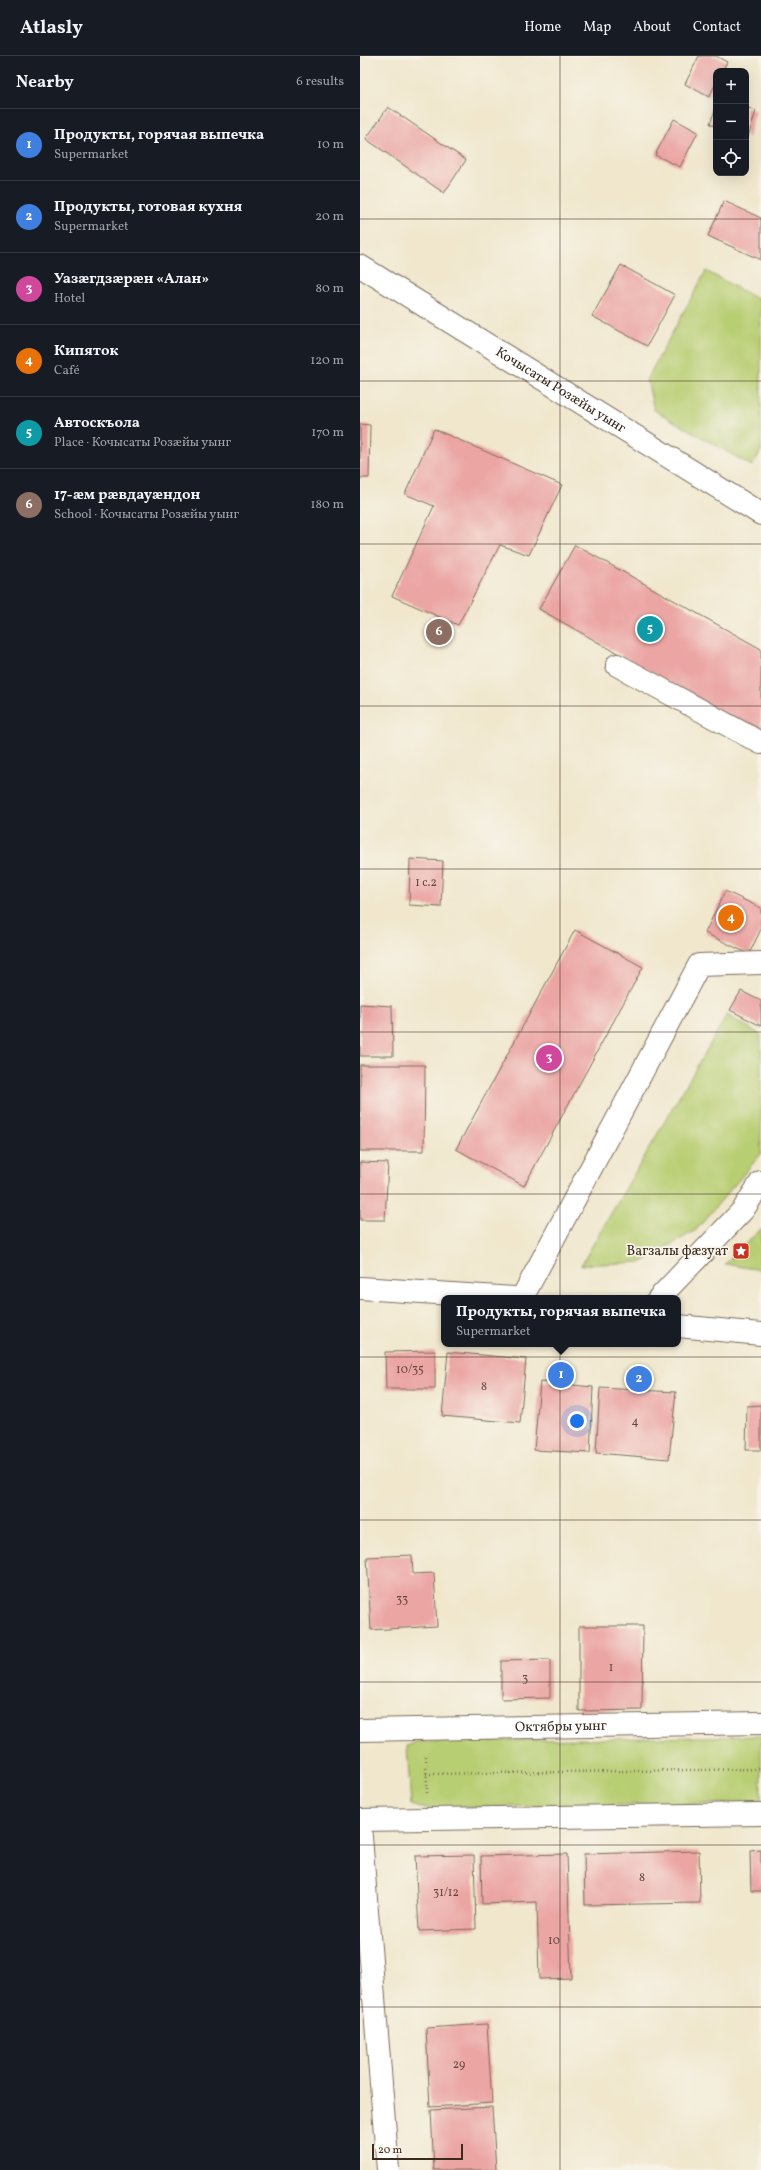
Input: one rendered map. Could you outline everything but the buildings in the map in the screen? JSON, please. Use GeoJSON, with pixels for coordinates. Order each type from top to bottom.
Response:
{"type":"FeatureCollection","features":[{"type":"Feature","properties":{"kind":"street","name":"Кочысаты Розæйы уынг"},"geometry":{"type":"LineString","coordinates":[[360,266],[761,514]]}},
{"type":"Feature","properties":{"kind":"street"},"geometry":{"type":"LineString","coordinates":[[617,665],[761,743]]}},
{"type":"Feature","properties":{"kind":"street"},"geometry":{"type":"LineString","coordinates":[[524,1295],[699,965],[761,963]]}},
{"type":"Feature","properties":{"kind":"street"},"geometry":{"type":"LineString","coordinates":[[662,1295],[744,1210],[761,1182]]}},
{"type":"Feature","properties":{"kind":"street"},"geometry":{"type":"LineString","coordinates":[[360,1288],[468,1295]]}},
{"type":"Feature","properties":{"kind":"street"},"geometry":{"type":"LineString","coordinates":[[681,1326],[761,1334]]}},
{"type":"Feature","properties":{"kind":"street","name":"Октябры уынг"},"geometry":{"type":"LineString","coordinates":[[360,1730],[761,1723]]}},
{"type":"Feature","properties":{"kind":"street"},"geometry":{"type":"LineString","coordinates":[[360,1820],[761,1814]]}},
{"type":"Feature","properties":{"kind":"street"},"geometry":{"type":"LineString","coordinates":[[360,1825],[388,2170]]}},
{"type":"Feature","properties":{"kind":"path"},"geometry":{"type":"LineString","coordinates":[[427,1729],[426,1774],[428,1819]]}},
{"type":"Feature","properties":{"kind":"path"},"geometry":{"type":"LineString","coordinates":[[426,1774],[761,1769]]}},
{"type":"Feature","properties":{"kind":"green space"},"geometry":{"type":"Polygon","coordinates":[[[706,271],[761,301],[761,451],[752,466],[654,410],[647,379],[706,271]]]}},
{"type":"Feature","properties":{"kind":"green space"},"geometry":{"type":"Polygon","coordinates":[[[727,1015],[761,1035],[761,1154],[696,1230],[642,1262],[581,1265],[727,1015]]]}},
{"type":"Feature","properties":{"kind":"green space"},"geometry":{"type":"Polygon","coordinates":[[[761,1229],[761,1270],[725,1264],[761,1229]]]}},
{"type":"Feature","properties":{"kind":"green space"},"geometry":{"type":"Polygon","coordinates":[[[761,1736],[761,1803],[420,1808],[411,1805],[407,1746],[417,1742],[761,1736]]]}},
{"type":"Feature","properties":{"kind":"place","name":"Автоскъола"},"geometry":{"type":"Point","coordinates":[650,629]}},
{"type":"Feature","properties":{"kind":"place","name":"17-æм рӕвдауӕндон"},"geometry":{"type":"Point","coordinates":[439,632]}},
{"type":"Feature","properties":{"kind":"place","name":"Кипяток"},"geometry":{"type":"Point","coordinates":[731,918]}},
{"type":"Feature","properties":{"kind":"place","name":"Уазæгдзæрæн «Алан»"},"geometry":{"type":"Point","coordinates":[549,1058]}},
{"type":"Feature","properties":{"kind":"place","name":"Вагзалы фæзуат"},"geometry":{"type":"Point","coordinates":[741,1251]}},
{"type":"Feature","properties":{"kind":"place","name":"Продукты, горячая выпечка"},"geometry":{"type":"Point","coordinates":[561,1375]}},
{"type":"Feature","properties":{"kind":"place","name":"Продукты, готовая кухня"},"geometry":{"type":"Point","coordinates":[639,1379]}}]}
